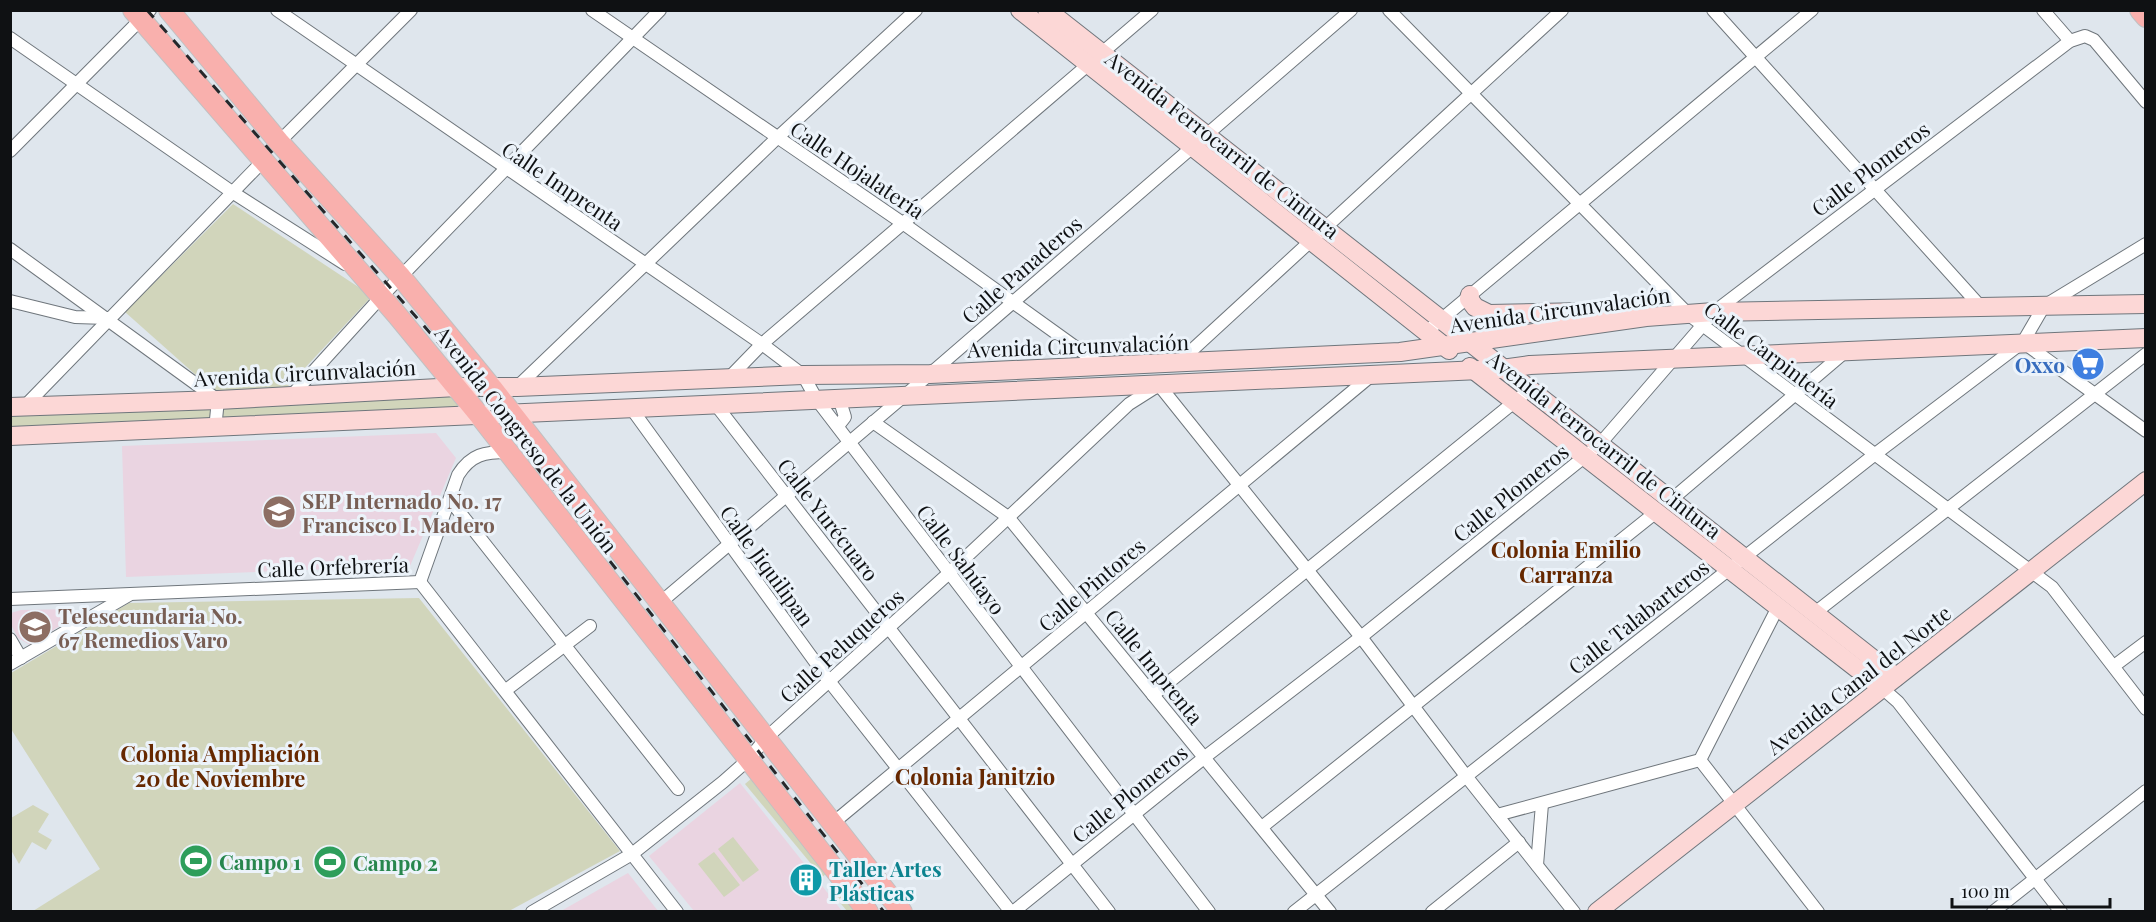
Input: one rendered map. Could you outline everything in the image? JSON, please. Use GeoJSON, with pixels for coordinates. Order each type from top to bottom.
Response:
{"type":"FeatureCollection","features":[{"type":"Feature","properties":{"kind":"main road","name":"Avenida Congreso de la Unión"},"geometry":{"type":"LineString","coordinates":[[169,10],[279,142],[401,277],[512,412],[902,912]]}},
{"type":"Feature","properties":{"kind":"main road","name":"Avenida Ferrocarril de Cintura"},"geometry":{"type":"LineString","coordinates":[[1020,10],[1050,20],[1095,60],[1317,236],[1425,333],[1474,370],[1522,396],[1592,451],[1671,500],[1816,612],[1889,683]]}},
{"type":"Feature","properties":{"kind":"main road"},"geometry":{"type":"LineString","coordinates":[[2140,10],[2145,17]]}},
{"type":"Feature","properties":{"kind":"main road","name":"Avenida Congreso de la Unión"},"geometry":{"type":"LineString","coordinates":[[141,13],[263,161],[457,387],[868,912]]}},
{"type":"Feature","properties":{"kind":"main road","name":"Avenida Ferrocarril de Cintura"},"geometry":{"type":"LineString","coordinates":[[1317,236],[1440,321],[1502,369],[1522,396]]}},
{"type":"Feature","properties":{"kind":"main road"},"geometry":{"type":"LineString","coordinates":[[1470,296],[1469,299],[1475,308],[1489,314],[1584,312],[1646,316]]}},
{"type":"Feature","properties":{"kind":"main road","name":"Avenida Circunvalación"},"geometry":{"type":"LineString","coordinates":[[18,406],[218,400],[457,387],[492,388],[803,375],[930,374],[1099,364],[1177,364],[1446,348],[1646,316],[1689,315],[1709,319],[1980,306],[2145,304]]}},
{"type":"Feature","properties":{"kind":"main road"},"geometry":{"type":"LineString","coordinates":[[1530,365],[1526,357],[1528,347],[1539,333]]}},
{"type":"Feature","properties":{"kind":"main road","name":"Avenida Circunvalación"},"geometry":{"type":"LineString","coordinates":[[10,436],[215,429],[480,416],[512,412],[1159,385],[1502,369],[1530,365],[2145,338]]}},
{"type":"Feature","properties":{"kind":"main road","name":"Avenida Ferrocarril de Cintura"},"geometry":{"type":"LineString","coordinates":[[1592,451],[1655,513],[1778,607],[1889,683]]}},
{"type":"Feature","properties":{"kind":"main road","name":"Avenida Canal del Norte"},"geometry":{"type":"LineString","coordinates":[[1597,912],[2145,481]]}},
{"type":"Feature","properties":{"kind":"street","name":"Calle Imprenta"},"geometry":{"type":"LineString","coordinates":[[277,10],[504,169],[762,344],[803,375],[817,400]]}},
{"type":"Feature","properties":{"kind":"street"},"geometry":{"type":"LineString","coordinates":[[279,142],[411,10]]}},
{"type":"Feature","properties":{"kind":"street","name":"Calle Hojalatería"},"geometry":{"type":"LineString","coordinates":[[591,10],[904,224],[1099,364]]}},
{"type":"Feature","properties":{"kind":"street"},"geometry":{"type":"LineString","coordinates":[[292,395],[381,297],[660,10]]}},
{"type":"Feature","properties":{"kind":"street"},"geometry":{"type":"LineString","coordinates":[[517,387],[777,138],[915,10]]}},
{"type":"Feature","properties":{"kind":"street"},"geometry":{"type":"LineString","coordinates":[[728,379],[762,344],[1152,10]]}},
{"type":"Feature","properties":{"kind":"street","name":"Calle Panaderos"},"geometry":{"type":"LineString","coordinates":[[661,602],[873,423],[1351,10]]}},
{"type":"Feature","properties":{"kind":"street","name":"Calle Carpintería"},"geometry":{"type":"LineString","coordinates":[[1389,10],[1469,94],[1689,315]]}},
{"type":"Feature","properties":{"kind":"street"},"geometry":{"type":"LineString","coordinates":[[1177,364],[1562,10]]}},
{"type":"Feature","properties":{"kind":"street"},"geometry":{"type":"LineString","coordinates":[[1713,10],[1980,306]]}},
{"type":"Feature","properties":{"kind":"street"},"geometry":{"type":"LineString","coordinates":[[1425,333],[1812,10]]}},
{"type":"Feature","properties":{"kind":"street"},"geometry":{"type":"LineString","coordinates":[[2043,10],[2070,41],[2085,36],[2094,40],[2145,102]]}},
{"type":"Feature","properties":{"kind":"street"},"geometry":{"type":"LineString","coordinates":[[10,151],[77,84],[141,13]]}},
{"type":"Feature","properties":{"kind":"street"},"geometry":{"type":"LineString","coordinates":[[10,39],[232,192],[362,275]]}},
{"type":"Feature","properties":{"kind":"street","name":"Calle Plomeros"},"geometry":{"type":"LineString","coordinates":[[1012,912],[1361,637],[1592,451],[1709,319],[1873,190],[2070,41]]}},
{"type":"Feature","properties":{"kind":"street"},"geometry":{"type":"LineString","coordinates":[[18,406],[263,161]]}},
{"type":"Feature","properties":{"kind":"street","name":"Calle Talabarteros"},"geometry":{"type":"LineString","coordinates":[[1294,912],[1874,455],[2023,342],[2044,306],[2145,244]]}},
{"type":"Feature","properties":{"kind":"street"},"geometry":{"type":"LineString","coordinates":[[10,249],[218,400],[215,429]]}},
{"type":"Feature","properties":{"kind":"street"},"geometry":{"type":"LineString","coordinates":[[10,302],[75,317],[108,318]]}},
{"type":"Feature","properties":{"kind":"street","name":"Calle Carpintería"},"geometry":{"type":"LineString","coordinates":[[1709,319],[1744,357],[1791,394],[2052,587],[2145,709]]}},
{"type":"Feature","properties":{"kind":"street"},"geometry":{"type":"LineString","coordinates":[[2023,342],[2145,431]]}},
{"type":"Feature","properties":{"kind":"street"},"geometry":{"type":"LineString","coordinates":[[1671,500],[1791,394],[1845,351]]}},
{"type":"Feature","properties":{"kind":"street"},"geometry":{"type":"LineString","coordinates":[[1816,612],[2145,354]]}},
{"type":"Feature","properties":{"kind":"street","name":"Calle Pintores"},"geometry":{"type":"LineString","coordinates":[[833,823],[1372,375]]}},
{"type":"Feature","properties":{"kind":"street"},"geometry":{"type":"LineString","coordinates":[[1159,385],[1361,637],[1413,708],[1574,912]]}},
{"type":"Feature","properties":{"kind":"street","name":"Calle Peluqueros"},"geometry":{"type":"LineString","coordinates":[[532,912],[632,854],[749,759],[766,738],[948,574],[1129,404],[1159,385]]}},
{"type":"Feature","properties":{"kind":"street"},"geometry":{"type":"LineString","coordinates":[[1153,695],[1522,396]]}},
{"type":"Feature","properties":{"kind":"street"},"geometry":{"type":"LineString","coordinates":[[838,399],[845,417],[838,426]]}},
{"type":"Feature","properties":{"kind":"street","name":"Calle Sahúayo"},"geometry":{"type":"LineString","coordinates":[[817,400],[1209,912]]}},
{"type":"Feature","properties":{"kind":"street","name":"Calle Yurécuaro"},"geometry":{"type":"LineString","coordinates":[[716,405],[1109,912]]}},
{"type":"Feature","properties":{"kind":"street","name":"Calle Jiquilipan"},"geometry":{"type":"LineString","coordinates":[[631,408],[829,681],[1012,912]]}},
{"type":"Feature","properties":{"kind":"street","name":"Calle Imprenta"},"geometry":{"type":"LineString","coordinates":[[873,423],[1008,517],[1330,912]]}},
{"type":"Feature","properties":{"kind":"street"},"geometry":{"type":"LineString","coordinates":[[420,582],[458,476],[465,464],[474,456],[487,452],[508,452]]}},
{"type":"Feature","properties":{"kind":"street"},"geometry":{"type":"LineString","coordinates":[[450,500],[678,789]]}},
{"type":"Feature","properties":{"kind":"street"},"geometry":{"type":"LineString","coordinates":[[1262,827],[1655,513]]}},
{"type":"Feature","properties":{"kind":"street","name":"Calle Orfebrería"},"geometry":{"type":"LineString","coordinates":[[10,598],[420,582],[677,912]]}},
{"type":"Feature","properties":{"kind":"street"},"geometry":{"type":"LineString","coordinates":[[10,639],[16,661],[130,594]]}},
{"type":"Feature","properties":{"kind":"street"},"geometry":{"type":"LineString","coordinates":[[1497,815],[1700,760],[1778,607]]}},
{"type":"Feature","properties":{"kind":"street"},"geometry":{"type":"LineString","coordinates":[[506,690],[590,626]]}},
{"type":"Feature","properties":{"kind":"street"},"geometry":{"type":"LineString","coordinates":[[2114,666],[2145,642]]}},
{"type":"Feature","properties":{"kind":"street"},"geometry":{"type":"LineString","coordinates":[[1889,683],[1898,702],[2061,912]]}},
{"type":"Feature","properties":{"kind":"street"},"geometry":{"type":"LineString","coordinates":[[1700,760],[1735,802],[1818,912]]}},
{"type":"Feature","properties":{"kind":"street"},"geometry":{"type":"LineString","coordinates":[[1993,912],[2145,791]]}},
{"type":"Feature","properties":{"kind":"street"},"geometry":{"type":"LineString","coordinates":[[1537,866],[1542,804]]}},
{"type":"Feature","properties":{"kind":"street"},"geometry":{"type":"LineString","coordinates":[[1432,912],[1519,842]]}},
{"type":"Feature","properties":{"kind":"shaded area","name":"SEP Internado No. 17 Francisco I. Madero"},"geometry":{"type":"Polygon","coordinates":[[[436,433],[456,458],[410,566],[126,577],[122,446],[436,433]]]}},
{"type":"Feature","properties":{"kind":"shaded area","name":"Telesecundaria No. 67 Remedios Varo"},"geometry":{"type":"Polygon","coordinates":[[[70,609],[75,616],[30,645],[18,638],[11,625],[11,613],[21,610],[70,609]]]}},
{"type":"Feature","properties":{"kind":"shaded area"},"geometry":{"type":"Polygon","coordinates":[[[740,783],[842,911],[694,911],[649,856],[740,783]]]}},
{"type":"Feature","properties":{"kind":"shaded area"},"geometry":{"type":"Polygon","coordinates":[[[628,873],[658,911],[561,911],[628,873]]]}},
{"type":"Feature","properties":{"kind":"green space"},"geometry":{"type":"Polygon","coordinates":[[[233,204],[372,296],[275,400],[456,395],[465,408],[11,431],[11,412],[224,400],[125,312],[233,204]]]}},
{"type":"Feature","properties":{"kind":"green space"},"geometry":{"type":"Polygon","coordinates":[[[419,598],[620,851],[509,911],[33,911],[100,869],[11,729],[11,673],[129,603],[419,598]]]}},
{"type":"Feature","properties":{"kind":"green space"},"geometry":{"type":"Polygon","coordinates":[[[752,778],[829,872],[822,877],[745,784],[752,778]]]}},
{"type":"Feature","properties":{"kind":"green space"},"geometry":{"type":"Polygon","coordinates":[[[33,805],[49,814],[38,832],[52,840],[46,850],[32,842],[19,864],[11,850],[11,818],[33,805]]]}},
{"type":"Feature","properties":{"kind":"green space"},"geometry":{"type":"Polygon","coordinates":[[[733,837],[759,870],[743,882],[718,849],[733,837]]]}},
{"type":"Feature","properties":{"kind":"green space"},"geometry":{"type":"Polygon","coordinates":[[[714,852],[740,885],[724,897],[698,864],[714,852]]]}},
{"type":"Feature","properties":{"kind":"green space"},"geometry":{"type":"Polygon","coordinates":[[[838,885],[859,911],[847,911],[830,891],[838,885]]]}},
{"type":"Feature","properties":{"kind":"railway"},"geometry":{"type":"LineString","coordinates":[[147,10],[445,350],[884,912]]}},
{"type":"Feature","properties":{"kind":"place","name":"Oxxo"},"geometry":{"type":"Point","coordinates":[2088,364]}},
{"type":"Feature","properties":{"kind":"place","name":"SEP Internado No. 17 Francisco I. Madero"},"geometry":{"type":"Point","coordinates":[279,512]}},
{"type":"Feature","properties":{"kind":"place","name":"Telesecundaria No. 67 Remedios Varo"},"geometry":{"type":"Point","coordinates":[35,627]}},
{"type":"Feature","properties":{"kind":"place","name":"Campo 1"},"geometry":{"type":"Point","coordinates":[196,861]}},
{"type":"Feature","properties":{"kind":"place","name":"Campo 2"},"geometry":{"type":"Point","coordinates":[330,862]}},
{"type":"Feature","properties":{"kind":"place","name":"Taller Artes Plásticas"},"geometry":{"type":"Point","coordinates":[806,880]}},
{"type":"Feature","properties":{"kind":"district","name":"Colonia Emilio Carranza"},"geometry":{"type":"Point","coordinates":[1566,562]}},
{"type":"Feature","properties":{"kind":"district","name":"Colonia Ampliación 20 de Noviembre"},"geometry":{"type":"Point","coordinates":[220,766]}},
{"type":"Feature","properties":{"kind":"district","name":"Colonia Janitzio"},"geometry":{"type":"Point","coordinates":[975,776]}}]}
